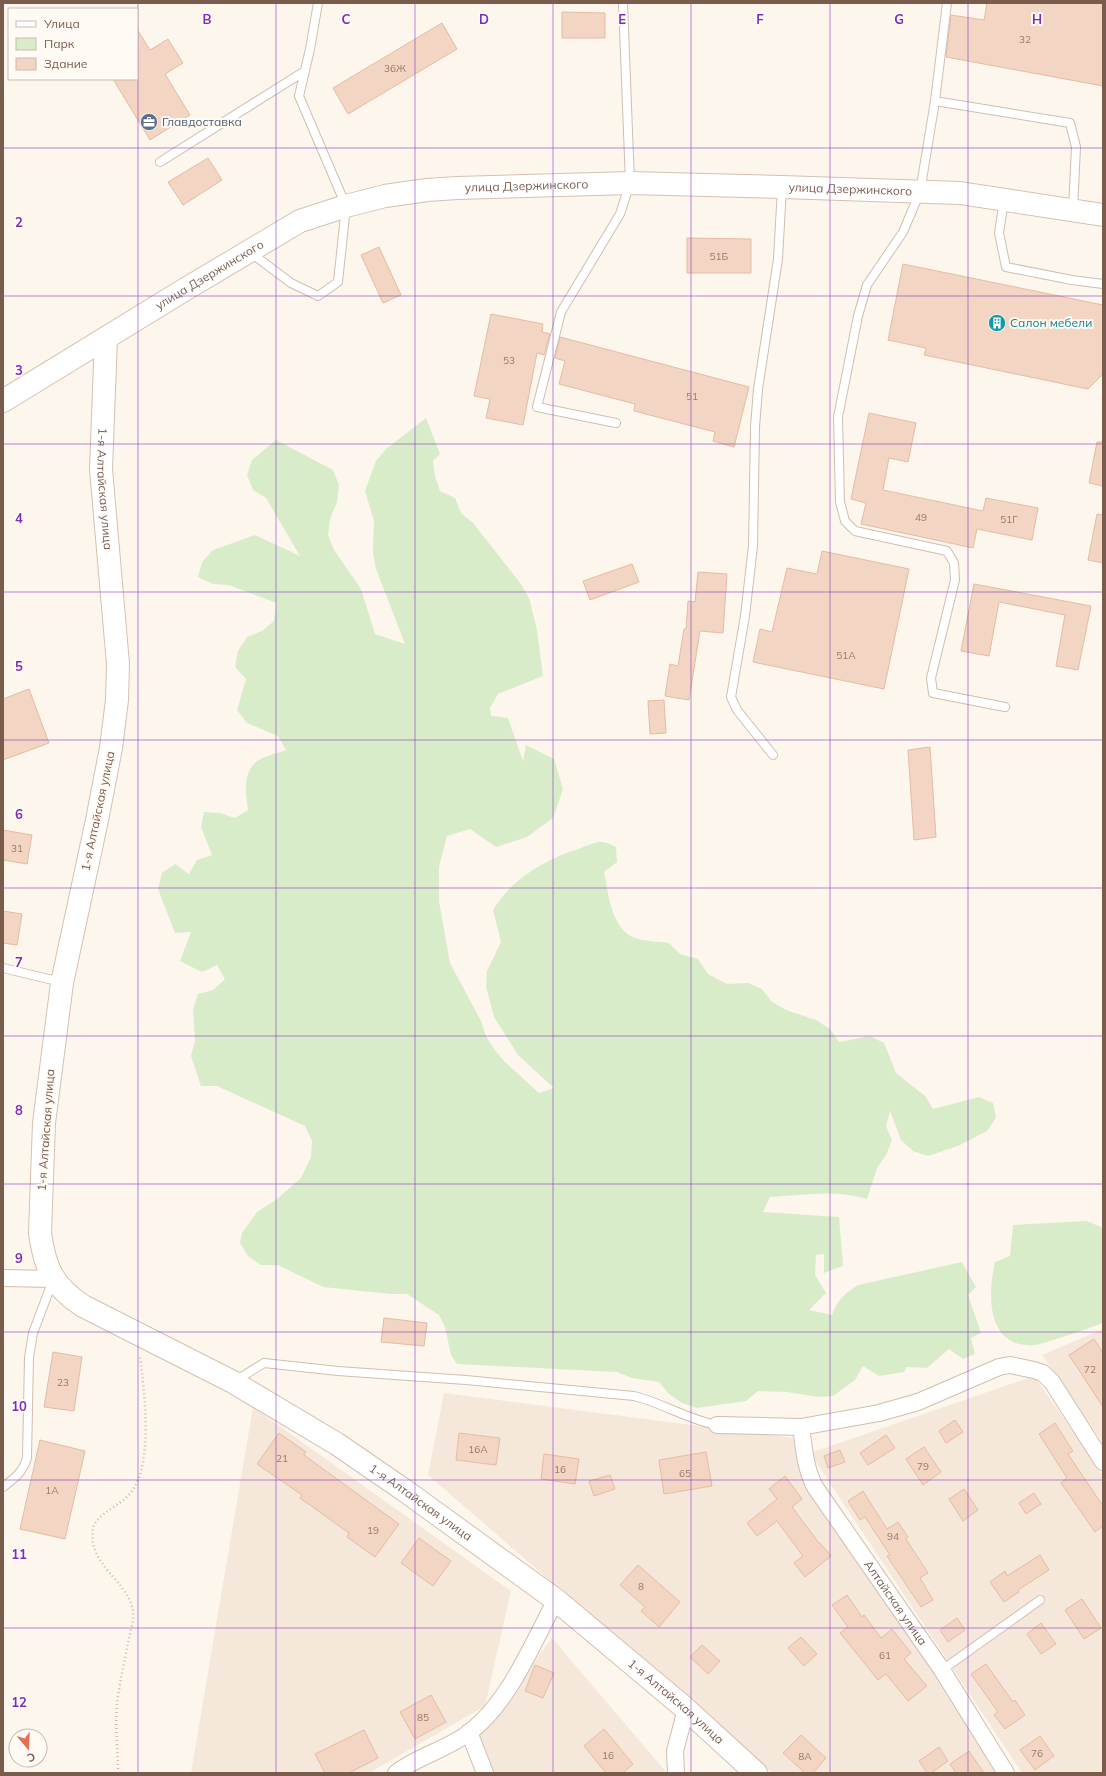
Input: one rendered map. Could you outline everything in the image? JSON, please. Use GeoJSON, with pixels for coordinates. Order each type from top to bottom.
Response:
{"type":"FeatureCollection","features":[{"type":"Feature","properties":{"kind":"street","name":"улица Дзержинского"},"geometry":{"type":"LineString","coordinates":[[3,401],[300,222],[346,206],[385,196],[427,190],[630,184],[782,187],[960,193],[1103,216]]}},
{"type":"Feature","properties":{"kind":"street","name":"1-я Алтайская улица"},"geometry":{"type":"LineString","coordinates":[[106,338],[101,469],[118,664],[117,700],[111,748],[62,983],[44,1123],[40,1233],[42,1249],[53,1279],[68,1296],[83,1306],[233,1382],[337,1444],[404,1490],[556,1600],[686,1709],[756,1773]]}},
{"type":"Feature","properties":{"kind":"street"},"geometry":{"type":"LineString","coordinates":[[3,1278],[53,1279]]}},
{"type":"Feature","properties":{"kind":"street"},"geometry":{"type":"LineString","coordinates":[[717,1425],[801,1427],[879,1413],[906,1406],[999,1367],[1022,1367],[1043,1373],[1052,1382],[1103,1462]]}},
{"type":"Feature","properties":{"kind":"street","name":"Алтайская улица"},"geometry":{"type":"LineString","coordinates":[[801,1427],[806,1464],[815,1488],[942,1670],[1006,1773]]}},
{"type":"Feature","properties":{"kind":"street"},"geometry":{"type":"LineString","coordinates":[[396,1773],[469,1732],[489,1715],[508,1690],[556,1600]]}},
{"type":"Feature","properties":{"kind":"street"},"geometry":{"type":"LineString","coordinates":[[676,1773],[675,1751],[686,1709]]}},
{"type":"Feature","properties":{"kind":"street"},"geometry":{"type":"LineString","coordinates":[[469,1732],[485,1773]]}},
{"type":"Feature","properties":{"kind":"lane"},"geometry":{"type":"LineString","coordinates":[[250,252],[291,283],[318,296],[338,282],[346,206],[299,96],[318,3]]}},
{"type":"Feature","properties":{"kind":"lane"},"geometry":{"type":"LineString","coordinates":[[616,423],[537,407],[561,312],[620,214],[630,184],[623,3]]}},
{"type":"Feature","properties":{"kind":"lane"},"geometry":{"type":"LineString","coordinates":[[947,3],[935,101],[920,192],[904,232],[867,285],[858,316],[838,416],[840,502],[845,521],[855,531],[947,551],[954,562],[955,580],[931,678],[933,693],[1005,707]]}},
{"type":"Feature","properties":{"kind":"lane"},"geometry":{"type":"LineString","coordinates":[[160,162],[305,71]]}},
{"type":"Feature","properties":{"kind":"lane"},"geometry":{"type":"LineString","coordinates":[[935,101],[1070,123],[1076,147],[1073,210]]}},
{"type":"Feature","properties":{"kind":"lane"},"geometry":{"type":"LineString","coordinates":[[773,755],[738,710],[731,697],[745,616],[753,546],[758,389],[778,260],[782,187]]}},
{"type":"Feature","properties":{"kind":"lane"},"geometry":{"type":"LineString","coordinates":[[1004,199],[999,233],[1006,267],[1072,280],[1103,284]]}},
{"type":"Feature","properties":{"kind":"lane"},"geometry":{"type":"LineString","coordinates":[[3,968],[62,983]]}},
{"type":"Feature","properties":{"kind":"lane"},"geometry":{"type":"LineString","coordinates":[[3,1486],[19,1475],[27,1458],[29,1357],[33,1332],[53,1279]]}},
{"type":"Feature","properties":{"kind":"lane"},"geometry":{"type":"LineString","coordinates":[[233,1382],[264,1363],[338,1371],[466,1380],[634,1396],[651,1400],[700,1422],[717,1425]]}},
{"type":"Feature","properties":{"kind":"lane"},"geometry":{"type":"LineString","coordinates":[[942,1670],[1040,1600]]}},
{"type":"Feature","properties":{"kind":"path"},"geometry":{"type":"LineString","coordinates":[[118,1773],[117,1705],[133,1611],[126,1595],[100,1561],[92,1542],[93,1527],[99,1517],[123,1501],[130,1494],[140,1478],[145,1449],[145,1406],[137,1334]]}},
{"type":"Feature","properties":{"kind":"shaded area"},"geometry":{"type":"Polygon","coordinates":[[[1103,1329],[1103,1443],[1042,1355],[1103,1329]]]}},
{"type":"Feature","properties":{"kind":"shaded area"},"geometry":{"type":"Polygon","coordinates":[[[1034,1376],[1103,1475],[1103,1773],[1022,1773],[810,1453],[1034,1376]]]}},
{"type":"Feature","properties":{"kind":"shaded area"},"geometry":{"type":"Polygon","coordinates":[[[444,1393],[793,1438],[1000,1773],[772,1773],[428,1475],[444,1393]]]}},
{"type":"Feature","properties":{"kind":"shaded area"},"geometry":{"type":"Polygon","coordinates":[[[253,1407],[511,1591],[485,1706],[369,1773],[191,1773],[253,1407]]]}},
{"type":"Feature","properties":{"kind":"shaded area"},"geometry":{"type":"Polygon","coordinates":[[[552,1638],[667,1773],[493,1773],[478,1737],[552,1638]]]}},
{"type":"Feature","properties":{"kind":"green space"},"geometry":{"type":"Polygon","coordinates":[[[426,418],[440,454],[433,461],[435,476],[440,491],[455,498],[461,513],[473,523],[521,584],[529,598],[537,630],[543,676],[498,694],[490,708],[491,716],[508,718],[523,761],[526,745],[554,759],[563,789],[553,818],[527,837],[496,847],[470,829],[447,836],[439,867],[439,901],[450,963],[481,1021],[486,1036],[504,1061],[539,1093],[554,1088],[518,1055],[494,1017],[486,987],[487,971],[501,942],[493,910],[510,888],[531,871],[543,864],[598,842],[616,847],[617,862],[604,872],[613,912],[622,929],[629,935],[642,940],[669,943],[680,954],[698,959],[708,974],[727,984],[748,983],[762,989],[772,1002],[786,1010],[816,1020],[830,1029],[839,1042],[870,1036],[884,1043],[896,1073],[925,1096],[933,1109],[979,1097],[993,1103],[996,1118],[987,1131],[958,1146],[928,1156],[913,1151],[901,1140],[890,1111],[886,1126],[892,1140],[886,1155],[877,1168],[867,1199],[831,1193],[770,1197],[763,1212],[839,1217],[843,1266],[824,1273],[824,1254],[816,1255],[815,1275],[826,1293],[809,1310],[832,1315],[836,1305],[842,1297],[858,1285],[962,1262],[976,1287],[968,1295],[981,1333],[971,1338],[975,1354],[963,1359],[949,1349],[927,1368],[906,1367],[904,1372],[879,1376],[863,1366],[855,1380],[833,1396],[819,1397],[787,1392],[758,1391],[746,1401],[697,1408],[682,1403],[669,1394],[659,1382],[632,1378],[617,1372],[457,1364],[451,1355],[445,1327],[439,1315],[407,1294],[391,1294],[323,1287],[278,1265],[261,1265],[248,1256],[240,1243],[242,1233],[257,1212],[277,1199],[301,1178],[311,1157],[312,1141],[305,1126],[217,1086],[201,1086],[191,1056],[195,1041],[193,1009],[198,994],[213,990],[225,979],[217,965],[202,972],[180,961],[191,932],[175,933],[158,889],[162,873],[175,864],[189,874],[197,860],[212,855],[201,827],[204,812],[220,813],[235,818],[248,810],[246,784],[252,767],[262,758],[286,750],[278,736],[247,723],[237,710],[246,679],[235,667],[238,651],[247,637],[262,631],[274,621],[276,603],[229,585],[213,584],[198,577],[202,562],[213,550],[255,535],[300,556],[266,498],[253,490],[247,475],[252,460],[276,440],[333,470],[339,485],[337,502],[330,519],[328,535],[334,550],[361,589],[375,634],[405,644],[376,569],[373,553],[374,521],[365,491],[376,461],[386,449],[426,418]]]}},
{"type":"Feature","properties":{"kind":"green space"},"geometry":{"type":"Polygon","coordinates":[[[1087,1221],[1103,1228],[1103,1323],[1035,1345],[1019,1344],[1007,1338],[999,1329],[994,1318],[991,1304],[991,1290],[995,1262],[1010,1256],[1013,1225],[1087,1221]]]}},
{"type":"Feature","properties":{"kind":"building"},"geometry":{"type":"Polygon","coordinates":[[[987,3],[1103,3],[1103,86],[946,57],[951,15],[984,20],[987,3]]]}},
{"type":"Feature","properties":{"kind":"building"},"geometry":{"type":"Polygon","coordinates":[[[562,12],[605,13],[605,38],[562,38],[562,12]]]}},
{"type":"Feature","properties":{"kind":"building"},"geometry":{"type":"Polygon","coordinates":[[[442,23],[457,49],[348,114],[333,88],[442,23]]]}},
{"type":"Feature","properties":{"kind":"building"},"geometry":{"type":"Polygon","coordinates":[[[138,31],[150,50],[168,39],[183,63],[165,74],[190,115],[150,140],[114,80],[138,80],[138,31]]]}},
{"type":"Feature","properties":{"kind":"building"},"geometry":{"type":"Polygon","coordinates":[[[208,158],[222,180],[183,205],[168,182],[208,158]]]}},
{"type":"Feature","properties":{"kind":"building"},"geometry":{"type":"Polygon","coordinates":[[[687,238],[751,239],[751,273],[687,273],[687,238]]]}},
{"type":"Feature","properties":{"kind":"building"},"geometry":{"type":"Polygon","coordinates":[[[379,247],[401,295],[383,303],[361,255],[379,247]]]}},
{"type":"Feature","properties":{"kind":"building","name":"Салон мебели"},"geometry":{"type":"Polygon","coordinates":[[[903,264],[1103,305],[1103,374],[1088,389],[924,355],[926,348],[888,340],[903,264]]]}},
{"type":"Feature","properties":{"kind":"building"},"geometry":{"type":"Polygon","coordinates":[[[491,314],[543,324],[542,332],[550,334],[544,355],[537,353],[523,425],[486,418],[490,399],[474,396],[491,314]]]}},
{"type":"Feature","properties":{"kind":"building"},"geometry":{"type":"Polygon","coordinates":[[[560,337],[749,387],[734,447],[713,441],[715,432],[634,411],[635,404],[559,384],[565,361],[555,358],[560,337]]]}},
{"type":"Feature","properties":{"kind":"building"},"geometry":{"type":"Polygon","coordinates":[[[869,413],[916,423],[908,462],[889,458],[883,490],[983,511],[986,498],[1038,508],[1032,540],[977,529],[973,548],[861,524],[866,503],[851,499],[869,413]]]}},
{"type":"Feature","properties":{"kind":"building"},"geometry":{"type":"Polygon","coordinates":[[[1097,442],[1103,442],[1103,486],[1089,483],[1097,442]]]}},
{"type":"Feature","properties":{"kind":"building"},"geometry":{"type":"Polygon","coordinates":[[[1097,514],[1103,515],[1103,563],[1088,560],[1097,514]]]}},
{"type":"Feature","properties":{"kind":"building"},"geometry":{"type":"Polygon","coordinates":[[[822,551],[909,569],[884,689],[753,662],[760,629],[772,632],[787,568],[817,574],[822,551]]]}},
{"type":"Feature","properties":{"kind":"building"},"geometry":{"type":"Polygon","coordinates":[[[632,564],[639,582],[590,600],[583,581],[632,564]]]}},
{"type":"Feature","properties":{"kind":"building"},"geometry":{"type":"Polygon","coordinates":[[[698,572],[727,574],[723,633],[700,631],[689,700],[665,696],[670,664],[678,666],[684,629],[686,629],[688,601],[695,602],[698,572]]]}},
{"type":"Feature","properties":{"kind":"building"},"geometry":{"type":"Polygon","coordinates":[[[974,584],[1091,606],[1078,670],[1056,666],[1065,615],[999,602],[989,656],[961,651],[974,584]]]}},
{"type":"Feature","properties":{"kind":"building"},"geometry":{"type":"Polygon","coordinates":[[[29,689],[49,743],[3,760],[3,699],[29,689]]]}},
{"type":"Feature","properties":{"kind":"building"},"geometry":{"type":"Polygon","coordinates":[[[664,700],[666,733],[650,734],[648,701],[664,700]]]}},
{"type":"Feature","properties":{"kind":"building"},"geometry":{"type":"Polygon","coordinates":[[[930,747],[936,837],[914,840],[908,750],[930,747]]]}},
{"type":"Feature","properties":{"kind":"building"},"geometry":{"type":"Polygon","coordinates":[[[3,830],[32,835],[27,864],[3,860],[3,830]]]}},
{"type":"Feature","properties":{"kind":"building"},"geometry":{"type":"Polygon","coordinates":[[[3,911],[22,914],[17,945],[3,943],[3,911]]]}},
{"type":"Feature","properties":{"kind":"building"},"geometry":{"type":"Polygon","coordinates":[[[384,1318],[427,1323],[424,1346],[381,1342],[384,1318]]]}},
{"type":"Feature","properties":{"kind":"building"},"geometry":{"type":"Polygon","coordinates":[[[1094,1339],[1103,1353],[1103,1407],[1069,1355],[1094,1339]]]}},
{"type":"Feature","properties":{"kind":"building"},"geometry":{"type":"Polygon","coordinates":[[[53,1352],[82,1357],[74,1411],[44,1407],[53,1352]]]}},
{"type":"Feature","properties":{"kind":"building"},"geometry":{"type":"Polygon","coordinates":[[[955,1420],[963,1432],[946,1443],[939,1431],[955,1420]]]}},
{"type":"Feature","properties":{"kind":"building"},"geometry":{"type":"Polygon","coordinates":[[[1055,1423],[1073,1451],[1068,1454],[1103,1506],[1103,1526],[1095,1532],[1061,1483],[1067,1478],[1039,1434],[1055,1423]]]}},
{"type":"Feature","properties":{"kind":"building"},"geometry":{"type":"Polygon","coordinates":[[[279,1433],[306,1452],[304,1455],[399,1524],[375,1557],[347,1537],[349,1533],[300,1498],[302,1495],[257,1464],[279,1433]]]}},
{"type":"Feature","properties":{"kind":"building"},"geometry":{"type":"Polygon","coordinates":[[[459,1433],[500,1438],[496,1465],[456,1460],[459,1433]]]}},
{"type":"Feature","properties":{"kind":"building"},"geometry":{"type":"Polygon","coordinates":[[[886,1435],[895,1448],[868,1465],[860,1453],[886,1435]]]}},
{"type":"Feature","properties":{"kind":"building"},"geometry":{"type":"Polygon","coordinates":[[[40,1440],[85,1451],[65,1539],[20,1529],[40,1440]]]}},
{"type":"Feature","properties":{"kind":"building"},"geometry":{"type":"Polygon","coordinates":[[[924,1447],[941,1472],[923,1485],[906,1459],[924,1447]]]}},
{"type":"Feature","properties":{"kind":"building"},"geometry":{"type":"Polygon","coordinates":[[[840,1450],[845,1462],[828,1468],[824,1456],[840,1450]]]}},
{"type":"Feature","properties":{"kind":"building"},"geometry":{"type":"Polygon","coordinates":[[[706,1452],[712,1486],[664,1494],[659,1460],[706,1452]]]}},
{"type":"Feature","properties":{"kind":"building"},"geometry":{"type":"Polygon","coordinates":[[[544,1454],[579,1459],[575,1484],[541,1479],[544,1454]]]}},
{"type":"Feature","properties":{"kind":"building"},"geometry":{"type":"Polygon","coordinates":[[[610,1475],[615,1489],[594,1496],[589,1481],[610,1475]]]}},
{"type":"Feature","properties":{"kind":"building"},"geometry":{"type":"Polygon","coordinates":[[[785,1476],[802,1499],[792,1507],[819,1543],[831,1556],[805,1577],[794,1563],[803,1556],[777,1521],[757,1536],[747,1523],[777,1499],[769,1489],[785,1476]]]}},
{"type":"Feature","properties":{"kind":"building"},"geometry":{"type":"Polygon","coordinates":[[[964,1489],[978,1510],[963,1521],[949,1499],[964,1489]]]}},
{"type":"Feature","properties":{"kind":"building"},"geometry":{"type":"Polygon","coordinates":[[[863,1491],[887,1529],[898,1522],[908,1537],[906,1539],[928,1573],[920,1578],[933,1600],[921,1607],[887,1556],[890,1555],[865,1517],[860,1520],[848,1501],[863,1491]]]}},
{"type":"Feature","properties":{"kind":"building"},"geometry":{"type":"Polygon","coordinates":[[[1034,1493],[1041,1504],[1026,1514],[1019,1503],[1034,1493]]]}},
{"type":"Feature","properties":{"kind":"building"},"geometry":{"type":"Polygon","coordinates":[[[419,1538],[451,1561],[433,1586],[401,1563],[419,1538]]]}},
{"type":"Feature","properties":{"kind":"building"},"geometry":{"type":"Polygon","coordinates":[[[1040,1555],[1049,1570],[1018,1590],[1019,1592],[1004,1602],[990,1582],[1005,1571],[1007,1576],[1040,1555]]]}},
{"type":"Feature","properties":{"kind":"building"},"geometry":{"type":"Polygon","coordinates":[[[638,1565],[680,1602],[659,1627],[641,1611],[645,1607],[620,1585],[638,1565]]]}},
{"type":"Feature","properties":{"kind":"building"},"geometry":{"type":"Polygon","coordinates":[[[847,1595],[862,1617],[864,1615],[881,1638],[892,1629],[911,1653],[904,1659],[927,1686],[908,1701],[886,1674],[878,1680],[840,1633],[848,1627],[832,1605],[847,1595]]]}},
{"type":"Feature","properties":{"kind":"building"},"geometry":{"type":"Polygon","coordinates":[[[1082,1599],[1101,1628],[1084,1639],[1065,1610],[1082,1599]]]}},
{"type":"Feature","properties":{"kind":"building"},"geometry":{"type":"Polygon","coordinates":[[[957,1618],[965,1630],[948,1642],[940,1630],[957,1618]]]}},
{"type":"Feature","properties":{"kind":"building"},"geometry":{"type":"Polygon","coordinates":[[[1041,1623],[1056,1644],[1041,1654],[1027,1634],[1041,1623]]]}},
{"type":"Feature","properties":{"kind":"building"},"geometry":{"type":"Polygon","coordinates":[[[801,1637],[817,1654],[804,1666],[788,1648],[801,1637]]]}},
{"type":"Feature","properties":{"kind":"building"},"geometry":{"type":"Polygon","coordinates":[[[702,1645],[720,1661],[708,1674],[690,1657],[702,1645]]]}},
{"type":"Feature","properties":{"kind":"building"},"geometry":{"type":"Polygon","coordinates":[[[986,1664],[1013,1702],[1015,1700],[1025,1715],[1005,1729],[994,1715],[998,1712],[971,1674],[986,1664]]]}},
{"type":"Feature","properties":{"kind":"building"},"geometry":{"type":"Polygon","coordinates":[[[535,1665],[554,1673],[543,1698],[525,1691],[535,1665]]]}},
{"type":"Feature","properties":{"kind":"building"},"geometry":{"type":"Polygon","coordinates":[[[431,1695],[446,1722],[415,1739],[400,1712],[431,1695]]]}},
{"type":"Feature","properties":{"kind":"building"},"geometry":{"type":"Polygon","coordinates":[[[604,1729],[633,1764],[623,1773],[606,1773],[584,1746],[604,1729]]]}},
{"type":"Feature","properties":{"kind":"building"},"geometry":{"type":"Polygon","coordinates":[[[364,1730],[378,1758],[349,1773],[325,1773],[315,1754],[364,1730]]]}},
{"type":"Feature","properties":{"kind":"building"},"geometry":{"type":"Polygon","coordinates":[[[801,1735],[826,1758],[813,1773],[805,1773],[783,1753],[801,1735]]]}},
{"type":"Feature","properties":{"kind":"building"},"geometry":{"type":"Polygon","coordinates":[[[1040,1736],[1054,1756],[1035,1770],[1020,1750],[1040,1736]]]}},
{"type":"Feature","properties":{"kind":"building"},"geometry":{"type":"Polygon","coordinates":[[[939,1747],[948,1761],[931,1773],[927,1773],[919,1761],[939,1747]]]}},
{"type":"Feature","properties":{"kind":"building"},"geometry":{"type":"Polygon","coordinates":[[[969,1751],[984,1773],[956,1773],[950,1764],[969,1751]]]}},
{"type":"Feature","properties":{"kind":"place","name":"Главдоставка"},"geometry":{"type":"Point","coordinates":[149,122]}},
{"type":"Feature","properties":{"kind":"place","name":"Салон мебели"},"geometry":{"type":"Point","coordinates":[997,323]}}]}
